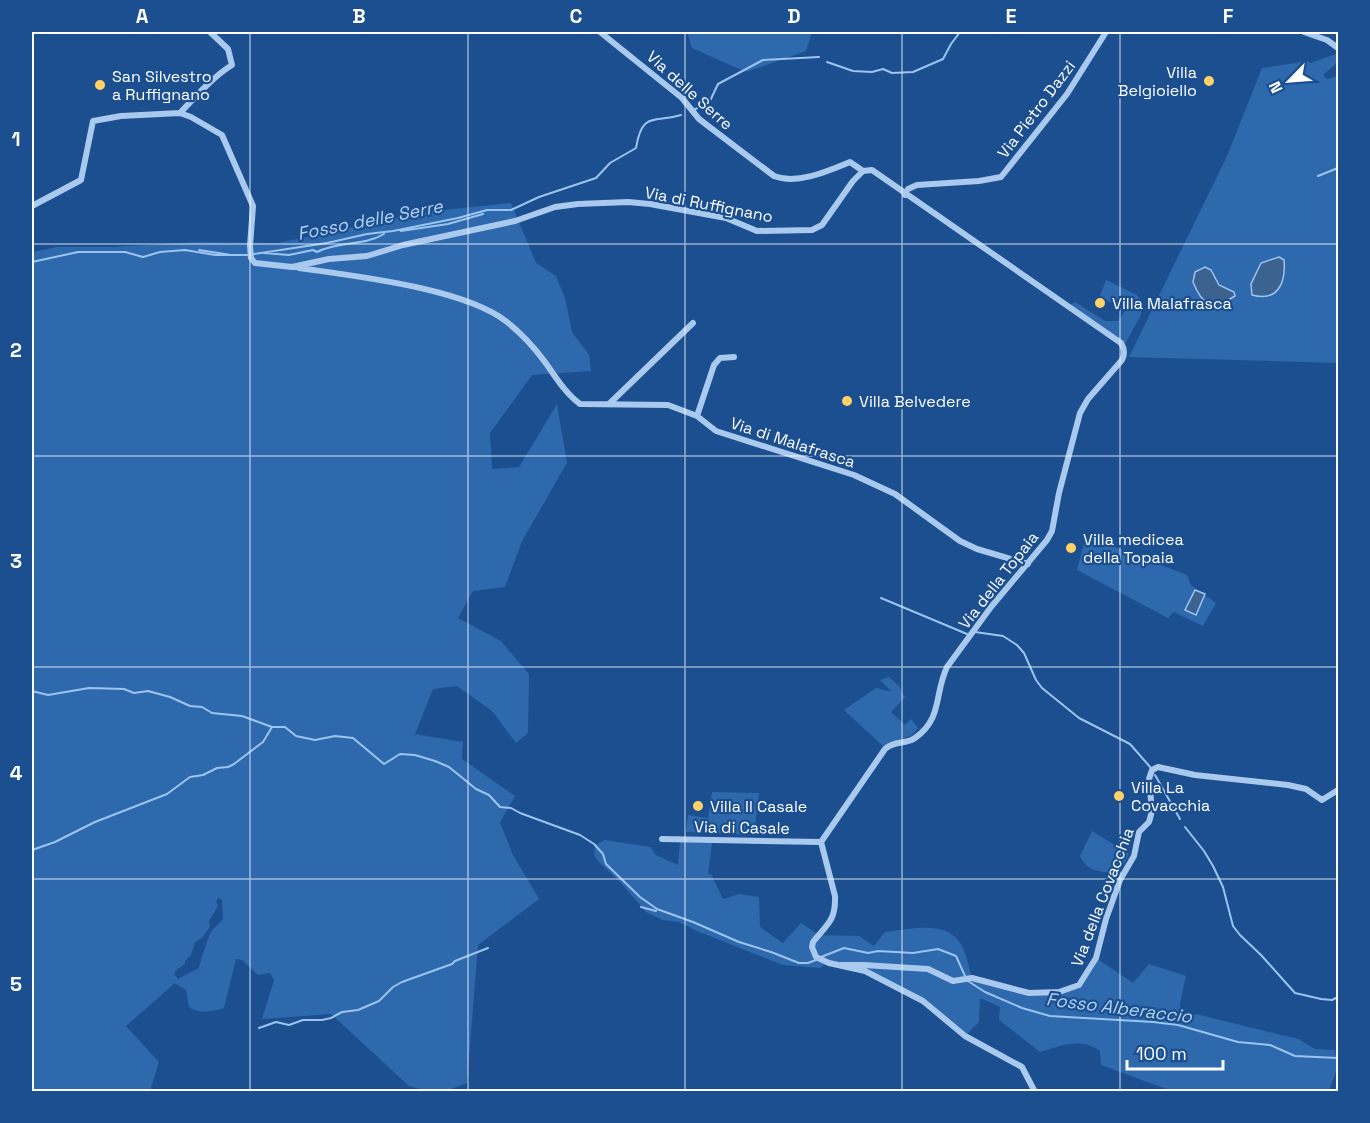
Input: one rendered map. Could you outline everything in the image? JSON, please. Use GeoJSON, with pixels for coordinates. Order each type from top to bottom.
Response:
{"type":"FeatureCollection","features":[{"type":"Feature","properties":{"kind":"street"},"geometry":{"type":"LineString","coordinates":[[32,206],[81,180],[93,121],[121,116],[180,113],[216,75],[232,65],[228,49],[210,32]]}},
{"type":"Feature","properties":{"kind":"street","name":"Via delle Serre"},"geometry":{"type":"LineString","coordinates":[[600,32],[682,98],[699,120],[774,176],[785,180],[796,179],[850,162],[863,171]]}},
{"type":"Feature","properties":{"kind":"street","name":"Via Pietro Dazzi"},"geometry":{"type":"LineString","coordinates":[[905,195],[908,189],[918,185],[980,181],[1001,177],[1066,94],[1106,32]]}},
{"type":"Feature","properties":{"kind":"street"},"geometry":{"type":"LineString","coordinates":[[1304,32],[1327,40],[1338,48]]}},
{"type":"Feature","properties":{"kind":"street","name":"Via di Ruffignano"},"geometry":{"type":"LineString","coordinates":[[180,113],[219,133],[224,139],[253,206],[250,254],[258,264],[292,267],[329,259],[367,256],[515,221],[555,207],[578,204],[628,202],[650,204],[726,218],[757,231],[812,230],[822,225],[852,182],[863,171]]}},
{"type":"Feature","properties":{"kind":"street"},"geometry":{"type":"LineString","coordinates":[[863,171],[872,170],[905,195]]}},
{"type":"Feature","properties":{"kind":"street","name":"Via della Topaia"},"geometry":{"type":"LineString","coordinates":[[821,842],[885,749],[891,744],[914,739],[930,722],[937,708],[942,678],[947,667],[991,607],[1028,564],[1052,531],[1061,482],[1080,413],[1088,399],[1125,355],[1124,348],[905,195]]}},
{"type":"Feature","properties":{"kind":"street","name":"Via di Malafrasca"},"geometry":{"type":"LineString","coordinates":[[292,267],[353,275],[440,293],[485,309],[505,321],[523,336],[572,399],[580,404],[668,405],[697,416],[716,431],[813,461],[864,480],[895,494],[960,541],[977,549],[1028,564]]}},
{"type":"Feature","properties":{"kind":"street"},"geometry":{"type":"LineString","coordinates":[[609,404],[693,323]]}},
{"type":"Feature","properties":{"kind":"street"},"geometry":{"type":"LineString","coordinates":[[697,416],[714,365],[720,358],[734,357]]}},
{"type":"Feature","properties":{"kind":"street","name":"Via della Covacchia"},"geometry":{"type":"LineString","coordinates":[[841,966],[864,964],[928,969],[953,981],[965,978],[1029,993],[1059,993],[1079,986],[1096,958],[1120,880],[1134,856],[1139,832],[1149,822],[1152,811],[1149,779],[1152,770],[1158,767],[1214,777],[1288,785],[1306,789],[1322,800],[1338,790]]}},
{"type":"Feature","properties":{"kind":"street","name":"Via di Casale"},"geometry":{"type":"LineString","coordinates":[[662,839],[821,842]]}},
{"type":"Feature","properties":{"kind":"street"},"geometry":{"type":"LineString","coordinates":[[821,842],[835,904],[833,918],[813,942],[812,947],[816,957],[829,963],[871,973],[923,1000],[965,1036],[1022,1067],[1035,1092]]}},
{"type":"Feature","properties":{"kind":"shaded area"},"geometry":{"type":"Polygon","coordinates":[[[687,32],[812,32],[806,51],[746,72],[692,48],[687,32]]]}},
{"type":"Feature","properties":{"kind":"shaded area"},"geometry":{"type":"Polygon","coordinates":[[[1336,54],[1338,62],[1323,75],[1327,79],[1338,76],[1338,363],[1129,357],[1227,156],[1262,68],[1308,61],[1310,63],[1336,54]]]}},
{"type":"Feature","properties":{"kind":"shaded area"},"geometry":{"type":"Polygon","coordinates":[[[511,203],[536,263],[556,276],[565,298],[572,332],[589,355],[591,371],[532,375],[490,433],[492,469],[519,467],[557,404],[567,463],[522,541],[505,587],[473,591],[458,618],[501,641],[529,674],[528,733],[516,743],[492,711],[457,686],[433,689],[415,734],[463,742],[462,759],[515,796],[500,822],[513,855],[539,899],[478,945],[467,1083],[446,1091],[426,1091],[409,1086],[331,1014],[262,1019],[274,980],[270,973],[258,975],[242,960],[236,959],[224,1008],[206,1012],[189,1007],[186,990],[175,983],[126,1026],[159,1062],[150,1091],[32,1092],[32,252],[57,247],[111,247],[195,242],[278,243],[424,212],[511,203]],[[219,898],[216,901],[218,906],[209,921],[210,927],[202,938],[195,942],[185,964],[176,970],[174,974],[178,979],[199,968],[210,934],[223,919],[222,900],[219,898]]]}},
{"type":"Feature","properties":{"kind":"shaded area"},"geometry":{"type":"Polygon","coordinates":[[[1279,257],[1284,260],[1284,276],[1278,289],[1268,296],[1252,295],[1251,284],[1261,263],[1279,257]]]}},
{"type":"Feature","properties":{"kind":"shaded area"},"geometry":{"type":"Polygon","coordinates":[[[1205,267],[1211,270],[1219,285],[1234,292],[1235,296],[1227,301],[1214,304],[1204,300],[1193,282],[1195,272],[1205,267]]]}},
{"type":"Feature","properties":{"kind":"shaded area"},"geometry":{"type":"Polygon","coordinates":[[[1106,280],[1137,295],[1141,300],[1141,315],[1125,344],[1071,305],[1075,302],[1105,321],[1118,321],[1125,311],[1100,296],[1106,280]]]}},
{"type":"Feature","properties":{"kind":"shaded area"},"geometry":{"type":"Polygon","coordinates":[[[1086,536],[1187,575],[1191,585],[1216,603],[1203,626],[1174,612],[1168,618],[1077,570],[1086,536]]]}},
{"type":"Feature","properties":{"kind":"shaded area"},"geometry":{"type":"Polygon","coordinates":[[[1195,590],[1205,594],[1196,615],[1185,610],[1195,590]]]}},
{"type":"Feature","properties":{"kind":"shaded area"},"geometry":{"type":"Polygon","coordinates":[[[889,677],[899,686],[905,697],[891,712],[905,725],[911,719],[918,728],[912,735],[883,746],[844,710],[876,688],[892,692],[880,680],[889,677]]]}},
{"type":"Feature","properties":{"kind":"shaded area"},"geometry":{"type":"Polygon","coordinates":[[[712,792],[759,793],[754,835],[686,832],[688,815],[708,818],[712,792]]]}},
{"type":"Feature","properties":{"kind":"shaded area"},"geometry":{"type":"Polygon","coordinates":[[[1092,831],[1129,854],[1121,870],[1098,871],[1087,866],[1083,861],[1080,856],[1092,831]]]}},
{"type":"Feature","properties":{"kind":"shaded area"},"geometry":{"type":"Polygon","coordinates":[[[605,840],[650,847],[656,855],[678,865],[680,842],[712,843],[708,874],[711,874],[723,899],[739,894],[759,897],[760,927],[783,943],[801,923],[819,935],[859,936],[874,946],[885,932],[916,928],[938,929],[948,932],[962,946],[972,978],[1040,993],[1067,991],[1078,986],[1086,977],[1096,958],[1133,983],[1149,964],[1186,976],[1180,1004],[1181,1017],[1196,1014],[1298,1039],[1315,1049],[1335,1050],[1337,1069],[1329,1091],[1172,1091],[1101,1065],[1100,1051],[1086,1044],[1063,1045],[1040,1052],[999,1020],[1000,1007],[980,998],[979,1022],[965,1036],[936,1012],[886,980],[828,962],[820,968],[783,965],[679,922],[663,920],[646,912],[594,855],[595,845],[605,840]]]}},
{"type":"Feature","properties":{"kind":"waterway","name":"Fosso delle Serre"},"geometry":{"type":"LineString","coordinates":[[827,62],[853,71],[872,72],[883,69],[892,73],[913,72],[943,59],[960,32]]}},
{"type":"Feature","properties":{"kind":"waterway","name":"Fosso delle Serre"},"geometry":{"type":"LineString","coordinates":[[693,110],[709,103],[718,84],[763,60],[819,57]]}},
{"type":"Feature","properties":{"kind":"waterway","name":"Fosso delle Serre"},"geometry":{"type":"LineString","coordinates":[[32,262],[78,252],[125,252],[143,257],[160,252],[185,250],[215,255],[247,255],[393,231],[487,210],[511,210],[539,197],[596,178],[610,163],[636,148],[642,128],[646,123],[681,115]]}},
{"type":"Feature","properties":{"kind":"waterway"},"geometry":{"type":"LineString","coordinates":[[1318,176],[1338,168]]}},
{"type":"Feature","properties":{"kind":"waterway","name":"Fosso delle Serre"},"geometry":{"type":"LineString","coordinates":[[401,231],[448,224],[483,214]]}},
{"type":"Feature","properties":{"kind":"waterway"},"geometry":{"type":"LineString","coordinates":[[264,253],[289,255],[313,250],[317,252],[384,234]]}},
{"type":"Feature","properties":{"kind":"waterway","name":"Fosso delle Serre"},"geometry":{"type":"LineString","coordinates":[[199,250],[231,255]]}},
{"type":"Feature","properties":{"kind":"waterway"},"geometry":{"type":"LineString","coordinates":[[881,598],[967,634]]}},
{"type":"Feature","properties":{"kind":"waterway"},"geometry":{"type":"LineString","coordinates":[[975,632],[1003,636],[1017,645],[1024,653],[1042,688],[1079,718],[1130,744],[1151,768]]}},
{"type":"Feature","properties":{"kind":"waterway","name":"Fosso Alberaccio"},"geometry":{"type":"LineString","coordinates":[[32,691],[48,695],[89,688],[124,689],[134,693],[148,691],[190,706],[202,707],[212,713],[242,716],[272,727],[285,727],[296,736],[315,740],[335,736],[353,738],[384,764],[400,754],[415,755],[435,761],[449,767],[476,789],[489,795],[500,807],[511,808],[580,835],[594,844],[603,854],[606,864],[640,897],[657,909],[799,963],[816,960]]}},
{"type":"Feature","properties":{"kind":"waterway"},"geometry":{"type":"LineString","coordinates":[[32,850],[167,794],[190,777],[234,764],[263,742],[272,727]]}},
{"type":"Feature","properties":{"kind":"waterway"},"geometry":{"type":"LineString","coordinates":[[1155,775],[1180,819]]}},
{"type":"Feature","properties":{"kind":"waterway"},"geometry":{"type":"LineString","coordinates":[[1185,827],[1213,866],[1223,887],[1233,926],[1240,935],[1295,993],[1321,999],[1332,1000],[1338,997]]}},
{"type":"Feature","properties":{"kind":"waterway"},"geometry":{"type":"LineString","coordinates":[[641,907],[656,911]]}},
{"type":"Feature","properties":{"kind":"waterway"},"geometry":{"type":"LineString","coordinates":[[259,1028],[276,1022],[289,1025],[303,1020],[322,1020],[342,1012],[358,1010],[379,1001],[393,987],[402,982],[488,948]]}},
{"type":"Feature","properties":{"kind":"waterway","name":"Fosso Alberaccio"},"geometry":{"type":"LineString","coordinates":[[821,957],[844,948],[868,953],[878,951],[913,953],[938,949],[956,956],[965,976]]}},
{"type":"Feature","properties":{"kind":"waterway","name":"Fosso Alberaccio"},"geometry":{"type":"LineString","coordinates":[[968,981],[985,992],[1022,1008],[1050,1016],[1178,1025],[1238,1042],[1270,1045],[1295,1056],[1338,1058]]}},
{"type":"Feature","properties":{"kind":"place","name":"Villa Belgioiello"},"geometry":{"type":"Point","coordinates":[1209,81]}},
{"type":"Feature","properties":{"kind":"place","name":"San Silvestro a Ruffignano"},"geometry":{"type":"Point","coordinates":[100,85]}},
{"type":"Feature","properties":{"kind":"place","name":"Villa Malafrasca"},"geometry":{"type":"Point","coordinates":[1100,303]}},
{"type":"Feature","properties":{"kind":"place","name":"Villa Belvedere"},"geometry":{"type":"Point","coordinates":[847,401]}},
{"type":"Feature","properties":{"kind":"place","name":"Villa medicea della Topaia"},"geometry":{"type":"Point","coordinates":[1071,548]}},
{"type":"Feature","properties":{"kind":"place","name":"Villa La Covacchia"},"geometry":{"type":"Point","coordinates":[1119,796]}},
{"type":"Feature","properties":{"kind":"place","name":"Villa Il Casale"},"geometry":{"type":"Point","coordinates":[698,806]}}]}
